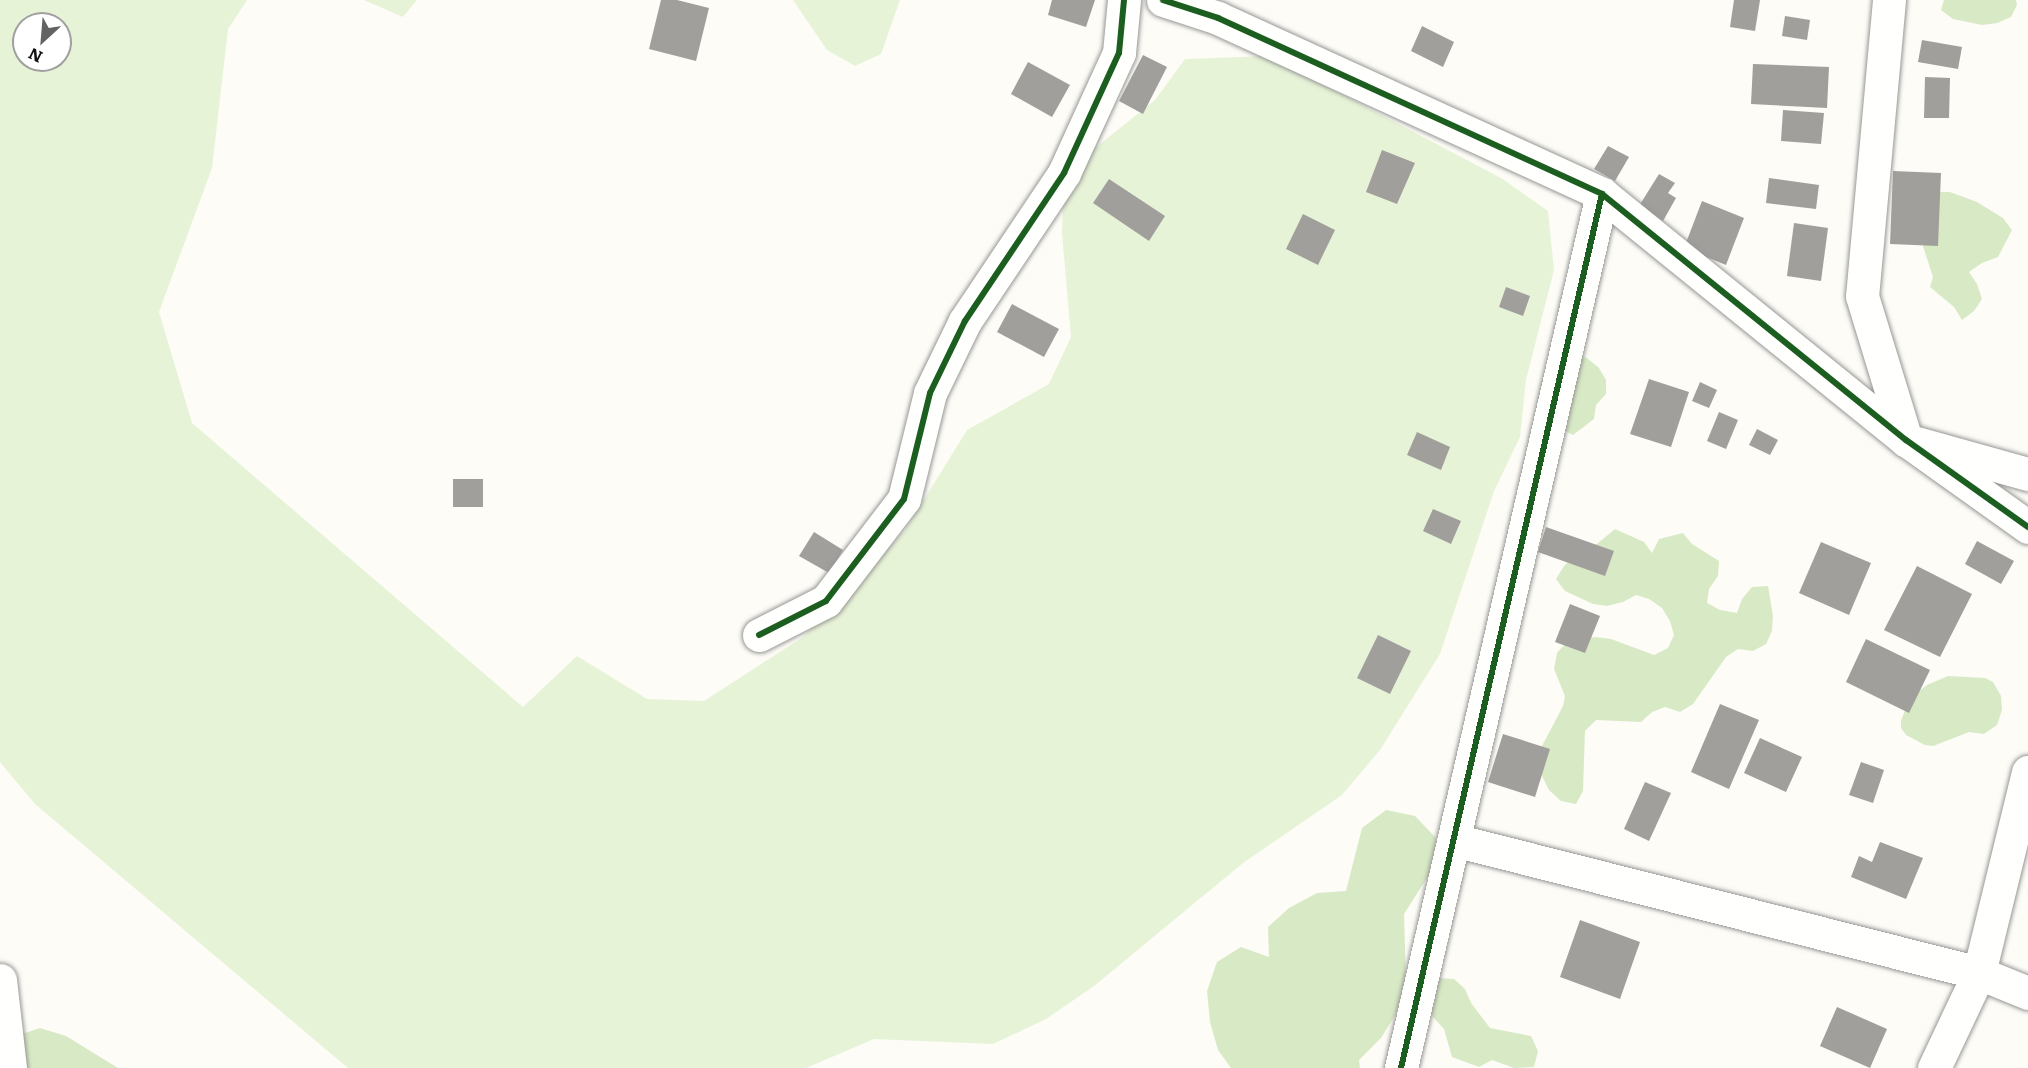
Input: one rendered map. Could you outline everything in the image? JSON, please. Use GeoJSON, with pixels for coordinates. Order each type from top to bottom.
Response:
{"type":"FeatureCollection","features":[{"type":"Feature","properties":{"kind":"street"},"geometry":{"type":"LineString","coordinates":[[759,635],[826,601],[904,499],[930,393],[965,321],[1064,173],[1119,53],[1124,0]]}},
{"type":"Feature","properties":{"kind":"street"},"geometry":{"type":"LineString","coordinates":[[1163,0],[1218,18],[1602,194],[1906,440],[2028,527]]}},
{"type":"Feature","properties":{"kind":"street"},"geometry":{"type":"LineString","coordinates":[[1889,0],[1862,296],[1906,440]]}},
{"type":"Feature","properties":{"kind":"street"},"geometry":{"type":"LineString","coordinates":[[1401,1068],[1602,194]]}},
{"type":"Feature","properties":{"kind":"street"},"geometry":{"type":"LineString","coordinates":[[1906,440],[2028,474]]}},
{"type":"Feature","properties":{"kind":"street"},"geometry":{"type":"LineString","coordinates":[[1934,1068],[1979,973],[2028,772]]}},
{"type":"Feature","properties":{"kind":"street"},"geometry":{"type":"LineString","coordinates":[[1454,840],[1979,973],[2028,993]]}},
{"type":"Feature","properties":{"kind":"street"},"geometry":{"type":"LineString","coordinates":[[0,980],[10,1068]]}},
{"type":"Feature","properties":{"kind":"green space"},"geometry":{"type":"Polygon","coordinates":[[[0,0],[247,0],[228,29],[212,168],[159,312],[192,423],[523,707],[577,656],[647,699],[704,701],[803,637],[904,532],[967,430],[1049,384],[1071,337],[1062,233],[1064,173],[1155,100],[1185,59],[1269,56],[1501,178],[1548,211],[1554,270],[1526,380],[1520,437],[1494,491],[1440,654],[1380,750],[1342,795],[1243,863],[1094,986],[1046,1019],[993,1044],[874,1039],[806,1068],[348,1068],[35,804],[0,762],[0,0]]]}},
{"type":"Feature","properties":{"kind":"green space"},"geometry":{"type":"Polygon","coordinates":[[[364,0],[417,0],[403,17],[364,0]]]}},
{"type":"Feature","properties":{"kind":"green space"},"geometry":{"type":"Polygon","coordinates":[[[793,0],[900,0],[881,54],[855,66],[827,50],[793,0]]]}},
{"type":"Feature","properties":{"kind":"green space"},"geometry":{"type":"Polygon","coordinates":[[[1944,0],[2016,0],[2017,5],[2011,17],[1997,23],[1982,25],[1953,19],[1941,10],[1944,0]]]}},
{"type":"Feature","properties":{"kind":"green space"},"geometry":{"type":"Polygon","coordinates":[[[1935,192],[1950,192],[1977,202],[2003,218],[2012,230],[1998,257],[1982,263],[1969,272],[1977,284],[1982,299],[1974,311],[1962,320],[1954,307],[1930,287],[1933,277],[1919,234],[1935,192]]]}},
{"type":"Feature","properties":{"kind":"green space"},"geometry":{"type":"Polygon","coordinates":[[[1573,355],[1587,358],[1599,368],[1606,380],[1606,394],[1596,405],[1594,419],[1573,435],[1546,421],[1536,411],[1541,382],[1559,358],[1573,355]]]}},
{"type":"Feature","properties":{"kind":"green space"},"geometry":{"type":"Polygon","coordinates":[[[1615,529],[1644,542],[1652,553],[1659,539],[1683,533],[1692,544],[1719,561],[1718,576],[1709,589],[1707,603],[1720,610],[1737,613],[1742,599],[1752,587],[1768,586],[1773,616],[1772,631],[1766,644],[1753,651],[1738,649],[1726,657],[1693,704],[1680,712],[1665,707],[1652,712],[1641,722],[1596,720],[1585,731],[1583,791],[1576,804],[1561,801],[1549,790],[1542,776],[1540,760],[1542,746],[1563,706],[1565,696],[1554,669],[1557,653],[1567,642],[1595,637],[1611,639],[1654,655],[1668,648],[1674,635],[1670,621],[1662,608],[1649,599],[1636,595],[1623,602],[1607,606],[1593,604],[1565,591],[1556,579],[1564,566],[1577,554],[1592,548],[1615,529]]]}},
{"type":"Feature","properties":{"kind":"green space"},"geometry":{"type":"Polygon","coordinates":[[[1948,676],[1985,678],[1993,682],[2001,696],[2002,710],[1997,725],[1984,734],[1969,732],[1933,746],[1925,745],[1906,735],[1901,728],[1901,721],[1909,699],[1927,685],[1948,676]]]}},
{"type":"Feature","properties":{"kind":"green space"},"geometry":{"type":"Polygon","coordinates":[[[1386,810],[1415,816],[1436,838],[1434,867],[1404,914],[1406,983],[1396,1014],[1381,1038],[1359,1060],[1360,1068],[1231,1068],[1218,1050],[1210,1022],[1207,991],[1217,962],[1241,947],[1269,957],[1268,927],[1289,908],[1317,893],[1346,891],[1362,828],[1386,810]]]}},
{"type":"Feature","properties":{"kind":"green space"},"geometry":{"type":"Polygon","coordinates":[[[1438,978],[1454,979],[1465,989],[1471,1003],[1490,1028],[1531,1036],[1538,1051],[1534,1067],[1514,1068],[1492,1060],[1479,1067],[1452,1057],[1444,1029],[1433,1017],[1428,1004],[1438,978]]]}},
{"type":"Feature","properties":{"kind":"green space"},"geometry":{"type":"Polygon","coordinates":[[[40,1028],[66,1036],[118,1068],[0,1068],[13,1037],[40,1028]]]}},
{"type":"Feature","properties":{"kind":"building"},"geometry":{"type":"Polygon","coordinates":[[[661,0],[677,0],[709,8],[696,61],[649,49],[661,0]]]}},
{"type":"Feature","properties":{"kind":"building"},"geometry":{"type":"Polygon","coordinates":[[[1052,0],[1095,0],[1086,27],[1048,15],[1052,0]]]}},
{"type":"Feature","properties":{"kind":"building"},"geometry":{"type":"Polygon","coordinates":[[[1734,0],[1760,0],[1755,31],[1730,27],[1734,0]]]}},
{"type":"Feature","properties":{"kind":"building"},"geometry":{"type":"Polygon","coordinates":[[[1785,16],[1810,20],[1807,40],[1782,36],[1785,16]]]}},
{"type":"Feature","properties":{"kind":"building"},"geometry":{"type":"Polygon","coordinates":[[[1422,26],[1454,42],[1443,67],[1411,51],[1422,26]]]}},
{"type":"Feature","properties":{"kind":"building"},"geometry":{"type":"Polygon","coordinates":[[[1922,40],[1962,47],[1958,69],[1918,62],[1922,40]]]}},
{"type":"Feature","properties":{"kind":"building"},"geometry":{"type":"Polygon","coordinates":[[[1143,55],[1167,67],[1143,114],[1119,101],[1143,55]]]}},
{"type":"Feature","properties":{"kind":"building"},"geometry":{"type":"Polygon","coordinates":[[[1028,62],[1070,85],[1052,117],[1011,94],[1028,62]]]}},
{"type":"Feature","properties":{"kind":"building"},"geometry":{"type":"Polygon","coordinates":[[[1753,64],[1829,67],[1827,108],[1751,104],[1753,64]]]}},
{"type":"Feature","properties":{"kind":"building"},"geometry":{"type":"Polygon","coordinates":[[[1925,77],[1950,78],[1949,118],[1924,118],[1925,77]]]}},
{"type":"Feature","properties":{"kind":"building"},"geometry":{"type":"Polygon","coordinates":[[[1783,110],[1824,113],[1821,144],[1781,141],[1783,110]]]}},
{"type":"Feature","properties":{"kind":"building"},"geometry":{"type":"Polygon","coordinates":[[[1608,146],[1629,157],[1615,181],[1594,169],[1608,146]]]}},
{"type":"Feature","properties":{"kind":"building"},"geometry":{"type":"Polygon","coordinates":[[[1382,150],[1415,163],[1397,204],[1366,192],[1382,150]]]}},
{"type":"Feature","properties":{"kind":"building"},"geometry":{"type":"Polygon","coordinates":[[[1893,171],[1941,173],[1938,246],[1890,244],[1893,171]]]}},
{"type":"Feature","properties":{"kind":"building"},"geometry":{"type":"Polygon","coordinates":[[[1659,174],[1675,183],[1668,193],[1676,198],[1663,221],[1639,206],[1659,174]]]}},
{"type":"Feature","properties":{"kind":"building"},"geometry":{"type":"Polygon","coordinates":[[[1769,178],[1819,185],[1816,209],[1766,203],[1769,178]]]}},
{"type":"Feature","properties":{"kind":"building"},"geometry":{"type":"Polygon","coordinates":[[[1109,179],[1165,216],[1149,241],[1093,203],[1109,179]]]}},
{"type":"Feature","properties":{"kind":"building"},"geometry":{"type":"Polygon","coordinates":[[[1702,201],[1744,218],[1726,265],[1684,248],[1702,201]]]}},
{"type":"Feature","properties":{"kind":"building"},"geometry":{"type":"Polygon","coordinates":[[[1303,214],[1335,230],[1318,265],[1286,249],[1303,214]]]}},
{"type":"Feature","properties":{"kind":"building"},"geometry":{"type":"Polygon","coordinates":[[[1794,223],[1828,228],[1821,281],[1787,276],[1794,223]]]}},
{"type":"Feature","properties":{"kind":"building"},"geometry":{"type":"Polygon","coordinates":[[[1506,287],[1530,296],[1523,316],[1499,307],[1506,287]]]}},
{"type":"Feature","properties":{"kind":"building"},"geometry":{"type":"Polygon","coordinates":[[[1012,304],[1059,329],[1044,357],[997,332],[1012,304]]]}},
{"type":"Feature","properties":{"kind":"building"},"geometry":{"type":"Polygon","coordinates":[[[1649,379],[1689,392],[1671,447],[1630,434],[1649,379]]]}},
{"type":"Feature","properties":{"kind":"building"},"geometry":{"type":"Polygon","coordinates":[[[1700,382],[1717,390],[1709,408],[1692,401],[1700,382]]]}},
{"type":"Feature","properties":{"kind":"building"},"geometry":{"type":"Polygon","coordinates":[[[1719,412],[1738,420],[1726,449],[1707,441],[1719,412]]]}},
{"type":"Feature","properties":{"kind":"building"},"geometry":{"type":"Polygon","coordinates":[[[1757,429],[1778,440],[1770,455],[1749,445],[1757,429]]]}},
{"type":"Feature","properties":{"kind":"building"},"geometry":{"type":"Polygon","coordinates":[[[1417,432],[1450,447],[1441,470],[1407,455],[1417,432]]]}},
{"type":"Feature","properties":{"kind":"building"},"geometry":{"type":"Polygon","coordinates":[[[453,479],[483,479],[483,507],[453,507],[453,479]]]}},
{"type":"Feature","properties":{"kind":"building"},"geometry":{"type":"Polygon","coordinates":[[[1433,509],[1461,521],[1451,544],[1423,531],[1433,509]]]}},
{"type":"Feature","properties":{"kind":"building"},"geometry":{"type":"Polygon","coordinates":[[[1546,527],[1614,551],[1605,576],[1538,552],[1546,527]]]}},
{"type":"Feature","properties":{"kind":"building"},"geometry":{"type":"Polygon","coordinates":[[[814,532],[843,550],[829,573],[799,556],[814,532]]]}},
{"type":"Feature","properties":{"kind":"building"},"geometry":{"type":"Polygon","coordinates":[[[1977,541],[2014,561],[2001,584],[1965,564],[1977,541]]]}},
{"type":"Feature","properties":{"kind":"building"},"geometry":{"type":"Polygon","coordinates":[[[1821,542],[1871,563],[1849,615],[1799,593],[1821,542]]]}},
{"type":"Feature","properties":{"kind":"building"},"geometry":{"type":"Polygon","coordinates":[[[1917,566],[1972,594],[1940,657],[1884,630],[1917,566]]]}},
{"type":"Feature","properties":{"kind":"building"},"geometry":{"type":"Polygon","coordinates":[[[1570,604],[1600,616],[1585,653],[1555,642],[1570,604]]]}},
{"type":"Feature","properties":{"kind":"building"},"geometry":{"type":"Polygon","coordinates":[[[1378,635],[1411,651],[1390,694],[1357,678],[1378,635]]]}},
{"type":"Feature","properties":{"kind":"building"},"geometry":{"type":"Polygon","coordinates":[[[1866,639],[1930,670],[1909,713],[1846,682],[1866,639]]]}},
{"type":"Feature","properties":{"kind":"building"},"geometry":{"type":"Polygon","coordinates":[[[1720,704],[1759,720],[1729,789],[1691,772],[1720,704]]]}},
{"type":"Feature","properties":{"kind":"building"},"geometry":{"type":"Polygon","coordinates":[[[1503,734],[1550,749],[1535,797],[1488,782],[1503,734]]]}},
{"type":"Feature","properties":{"kind":"building"},"geometry":{"type":"Polygon","coordinates":[[[1760,738],[1802,757],[1786,792],[1744,773],[1760,738]]]}},
{"type":"Feature","properties":{"kind":"building"},"geometry":{"type":"Polygon","coordinates":[[[1861,762],[1884,770],[1873,803],[1849,795],[1861,762]]]}},
{"type":"Feature","properties":{"kind":"building"},"geometry":{"type":"Polygon","coordinates":[[[1645,782],[1671,793],[1649,841],[1624,829],[1645,782]]]}},
{"type":"Feature","properties":{"kind":"building"},"geometry":{"type":"Polygon","coordinates":[[[1880,842],[1923,858],[1906,899],[1851,877],[1859,856],[1872,862],[1880,842]]]}},
{"type":"Feature","properties":{"kind":"building"},"geometry":{"type":"Polygon","coordinates":[[[1580,920],[1640,942],[1620,999],[1560,977],[1580,920]]]}},
{"type":"Feature","properties":{"kind":"building"},"geometry":{"type":"Polygon","coordinates":[[[1837,1007],[1887,1029],[1870,1068],[1820,1046],[1837,1007]]]}},
{"type":"Feature","properties":{"kind":"cycle path"},"geometry":{"type":"LineString","coordinates":[[759,635],[826,601],[904,499],[930,393],[965,321],[1064,173],[1119,53],[1124,0]]}},
{"type":"Feature","properties":{"kind":"cycle path"},"geometry":{"type":"LineString","coordinates":[[1163,0],[1218,18],[1602,194],[1906,440],[2028,527]]}},
{"type":"Feature","properties":{"kind":"cycle path"},"geometry":{"type":"LineString","coordinates":[[1401,1068],[1602,194]]}}]}
